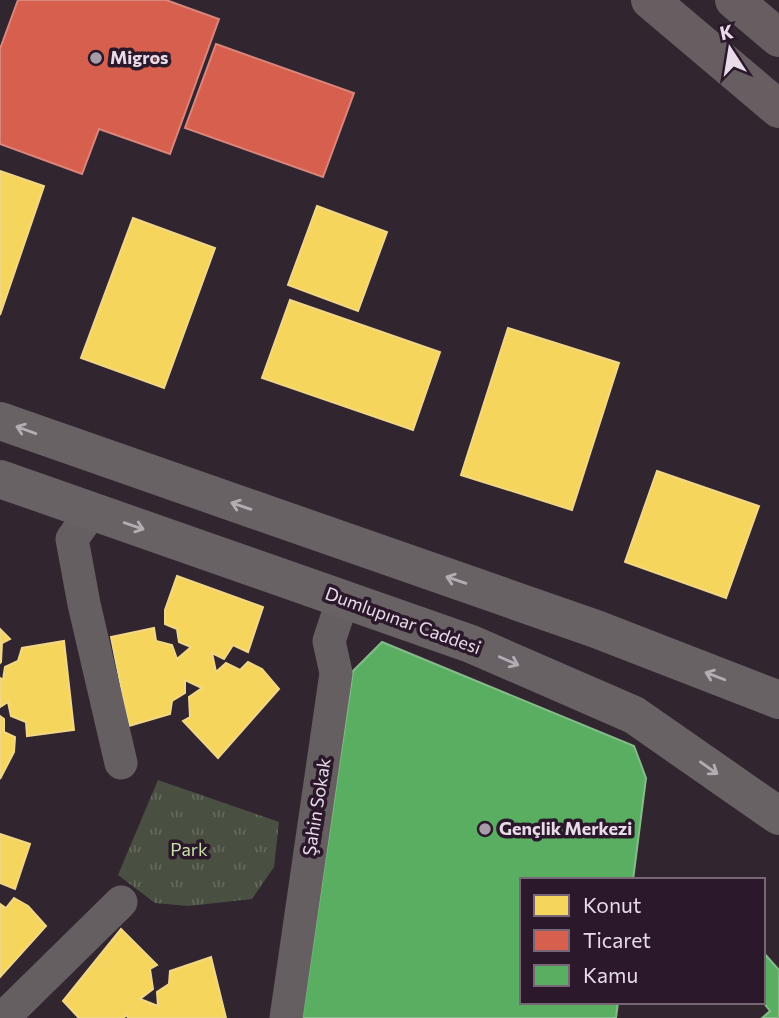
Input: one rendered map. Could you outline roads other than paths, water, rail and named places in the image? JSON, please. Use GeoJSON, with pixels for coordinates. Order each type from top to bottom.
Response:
{"type":"FeatureCollection","features":[{"type":"Feature","properties":{"kind":"highway"},"geometry":{"type":"LineString","coordinates":[[650,0],[779,109]]}},
{"type":"Feature","properties":{"kind":"highway"},"geometry":{"type":"LineString","coordinates":[[734,0],[779,38]]}},
{"type":"Feature","properties":{"kind":"main road"},"geometry":{"type":"LineString","coordinates":[[0,421],[583,625],[779,700]]}},
{"type":"Feature","properties":{"kind":"main road","name":"Dumlupınar Caddesi"},"geometry":{"type":"LineString","coordinates":[[0,479],[471,644],[634,715],[779,816]]}},
{"type":"Feature","properties":{"kind":"street"},"geometry":{"type":"LineString","coordinates":[[92,511],[72,539],[84,604],[121,763]]}},
{"type":"Feature","properties":{"kind":"street","name":"Şahin Sokak"},"geometry":{"type":"LineString","coordinates":[[286,1018],[336,673],[329,641],[343,599]]}},
{"type":"Feature","properties":{"kind":"street"},"geometry":{"type":"LineString","coordinates":[[3,1018],[121,902]]}},
{"type":"Feature","properties":{"kind":"place","name":"Migros"},"geometry":{"type":"Point","coordinates":[96,58]}},
{"type":"Feature","properties":{"kind":"place","name":"Gençlik Merkezi"},"geometry":{"type":"Point","coordinates":[485,829]}},
{"type":"Feature","properties":{"kind":"park label","name":"Park"},"geometry":{"type":"Point","coordinates":[189,850]}}]}
